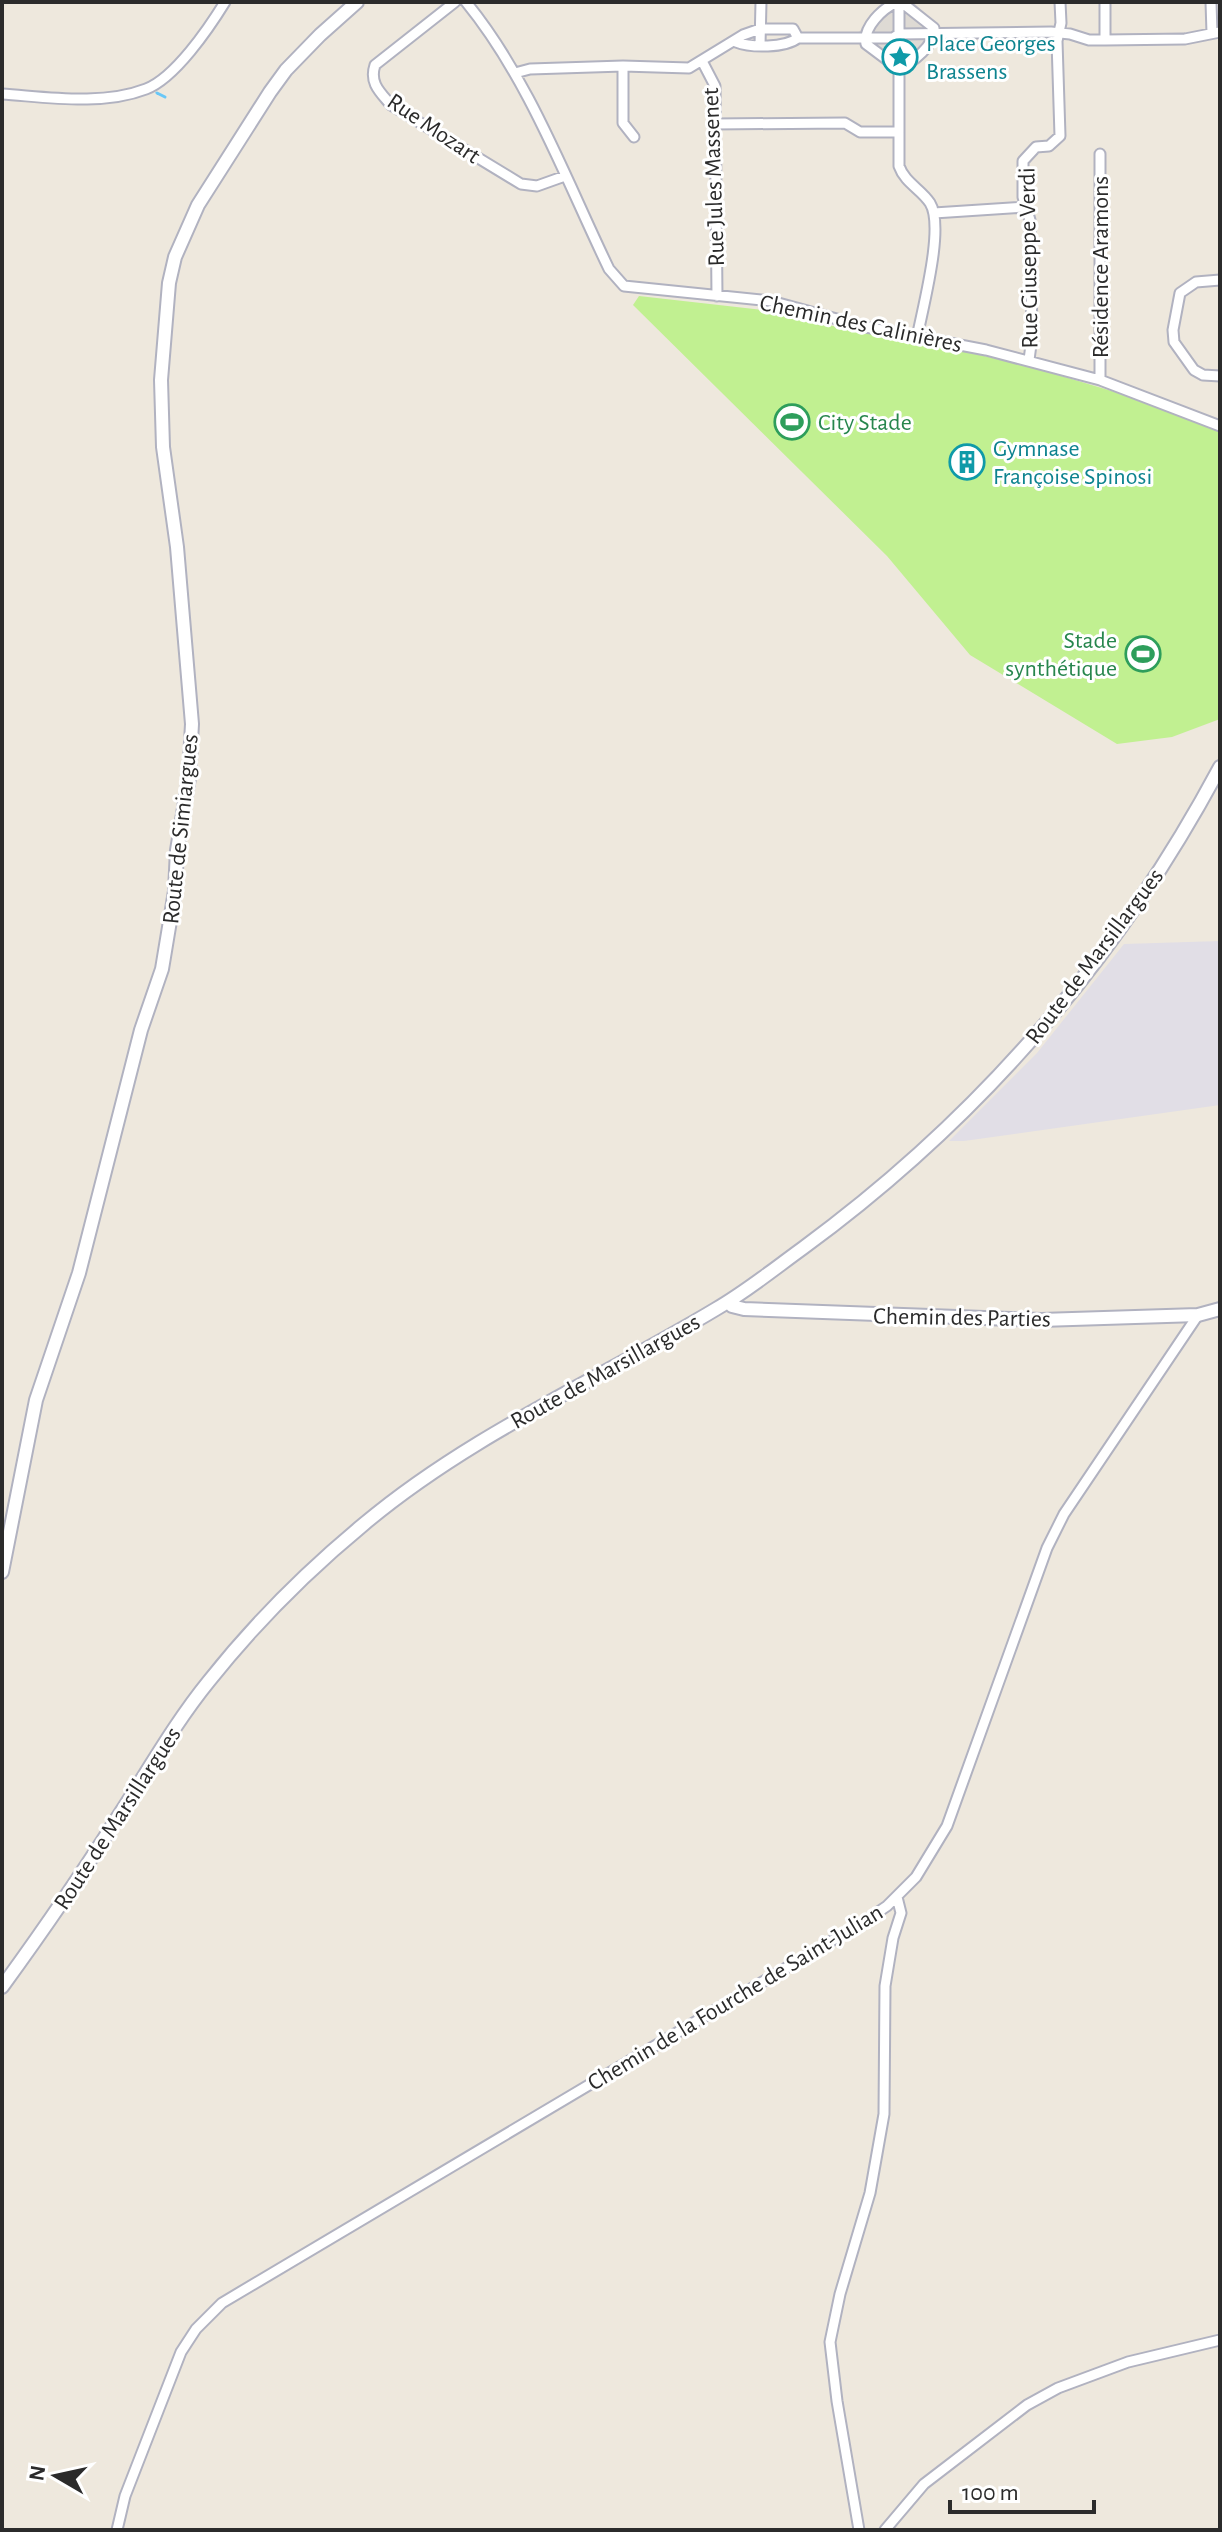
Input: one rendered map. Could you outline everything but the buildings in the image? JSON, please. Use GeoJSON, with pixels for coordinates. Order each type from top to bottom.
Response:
{"type":"FeatureCollection","features":[{"type":"Feature","properties":{"kind":"street"},"geometry":{"type":"LineString","coordinates":[[2,94],[70,98],[106,96],[148,88],[172,70],[213,22],[225,2]]}},
{"type":"Feature","properties":{"kind":"street","name":"Route de Simiargues"},"geometry":{"type":"LineString","coordinates":[[2,1572],[36,1400],[81,1266],[141,1030],[166,954],[190,766],[189,688],[177,547],[163,447],[161,380],[169,283],[175,257],[198,205],[270,92],[286,70],[357,2]]}},
{"type":"Feature","properties":{"kind":"street","name":"Rue Mozart"},"geometry":{"type":"LineString","coordinates":[[455,2],[375,65],[371,76],[375,87],[391,105],[521,184],[537,186],[565,176]]}},
{"type":"Feature","properties":{"kind":"street","name":"Chemin des Calinières"},"geometry":{"type":"LineString","coordinates":[[466,2],[493,35],[515,73],[609,269],[624,286],[771,301],[866,327],[1029,360],[1100,380],[1220,426]]}},
{"type":"Feature","properties":{"kind":"street"},"geometry":{"type":"LineString","coordinates":[[760,45],[761,2]]}},
{"type":"Feature","properties":{"kind":"street"},"geometry":{"type":"LineString","coordinates":[[898,68],[906,66],[933,41],[936,33],[934,28],[899,2]]}},
{"type":"Feature","properties":{"kind":"street"},"geometry":{"type":"LineString","coordinates":[[899,2],[899,166],[902,175],[930,202],[934,213],[933,257],[917,338]]}},
{"type":"Feature","properties":{"kind":"street"},"geometry":{"type":"LineString","coordinates":[[898,68],[866,44],[865,38],[867,29],[892,4],[899,2]]}},
{"type":"Feature","properties":{"kind":"street"},"geometry":{"type":"LineString","coordinates":[[1060,2],[1060,33]]}},
{"type":"Feature","properties":{"kind":"street"},"geometry":{"type":"LineString","coordinates":[[1105,2],[1105,40]]}},
{"type":"Feature","properties":{"kind":"street"},"geometry":{"type":"LineString","coordinates":[[736,42],[760,45],[791,43],[798,38],[893,38],[899,34],[936,33],[1060,33],[1089,40],[1185,39],[1216,32],[1211,2]]}},
{"type":"Feature","properties":{"kind":"street"},"geometry":{"type":"LineString","coordinates":[[515,73],[530,69],[623,66],[689,68],[743,35],[760,29],[793,29],[798,38]]}},
{"type":"Feature","properties":{"kind":"street","name":"Rue Giuseppe Verdi"},"geometry":{"type":"LineString","coordinates":[[1029,360],[1032,337],[1030,220],[1025,207],[1023,161],[1036,147],[1049,146],[1060,136],[1057,41],[1060,33]]}},
{"type":"Feature","properties":{"kind":"street","name":"Rue Jules Massenet"},"geometry":{"type":"LineString","coordinates":[[702,61],[715,86],[717,296]]}},
{"type":"Feature","properties":{"kind":"street"},"geometry":{"type":"LineString","coordinates":[[623,66],[623,123],[634,137]]}},
{"type":"Feature","properties":{"kind":"street"},"geometry":{"type":"LineString","coordinates":[[714,124],[845,123],[860,132],[899,132]]}},
{"type":"Feature","properties":{"kind":"street","name":"Résidence Aramons"},"geometry":{"type":"LineString","coordinates":[[1100,154],[1100,380]]}},
{"type":"Feature","properties":{"kind":"street"},"geometry":{"type":"LineString","coordinates":[[934,213],[1025,207]]}},
{"type":"Feature","properties":{"kind":"street"},"geometry":{"type":"LineString","coordinates":[[1220,280],[1196,282],[1180,293],[1173,330],[1174,342],[1194,370],[1203,375],[1220,376]]}},
{"type":"Feature","properties":{"kind":"street","name":"Route de Marsillargues"},"geometry":{"type":"LineString","coordinates":[[2,1987],[59,1908],[190,1706],[244,1638],[292,1589],[366,1522],[431,1474],[499,1430],[728,1302],[886,1183],[984,1093],[1051,1018],[1157,876],[1220,767]]}},
{"type":"Feature","properties":{"kind":"street","name":"Chemin des Parties"},"geometry":{"type":"LineString","coordinates":[[728,1302],[744,1309],[1041,1320],[1198,1315],[1220,1309]]}},
{"type":"Feature","properties":{"kind":"street","name":"Chemin de la Fourche de Saint-Julian"},"geometry":{"type":"LineString","coordinates":[[117,2530],[125,2496],[181,2352],[196,2329],[222,2303],[826,1945],[897,1897],[916,1877],[947,1826],[1029,1595],[1064,1514],[1198,1315]]}},
{"type":"Feature","properties":{"kind":"street"},"geometry":{"type":"LineString","coordinates":[[859,2530],[830,2342],[840,2294],[870,2193],[884,2114],[885,1986],[893,1938],[901,1913],[897,1897]]}},
{"type":"Feature","properties":{"kind":"street"},"geometry":{"type":"LineString","coordinates":[[885,2530],[924,2484],[1027,2405],[1058,2388],[1128,2362],[1220,2340]]}},
{"type":"Feature","properties":{"kind":"shaded area","name":"Place Georges Brassens"},"geometry":{"type":"Polygon","coordinates":[[[887,2],[913,2],[945,32],[901,78],[855,36],[887,2]]]}},
{"type":"Feature","properties":{"kind":"shaded area"},"geometry":{"type":"Polygon","coordinates":[[[1220,941],[1220,1105],[949,1141],[1037,1053],[1124,944],[1220,941]]]}},
{"type":"Feature","properties":{"kind":"green space"},"geometry":{"type":"Polygon","coordinates":[[[639,296],[763,310],[855,331],[942,346],[1035,368],[1115,392],[1220,432],[1220,719],[1172,737],[1117,744],[970,655],[887,556],[633,305],[639,296]]]}},
{"type":"Feature","properties":{"kind":"waterway"},"geometry":{"type":"LineString","coordinates":[[157,93],[165,97]]}},
{"type":"Feature","properties":{"kind":"place","name":"Place Georges Brassens"},"geometry":{"type":"Point","coordinates":[900,57]}},
{"type":"Feature","properties":{"kind":"place","name":"City Stade"},"geometry":{"type":"Point","coordinates":[792,422]}},
{"type":"Feature","properties":{"kind":"place","name":"Gymnase Françoise Spinosi"},"geometry":{"type":"Point","coordinates":[967,462]}},
{"type":"Feature","properties":{"kind":"place","name":"Stade synthétique"},"geometry":{"type":"Point","coordinates":[1143,654]}}]}
